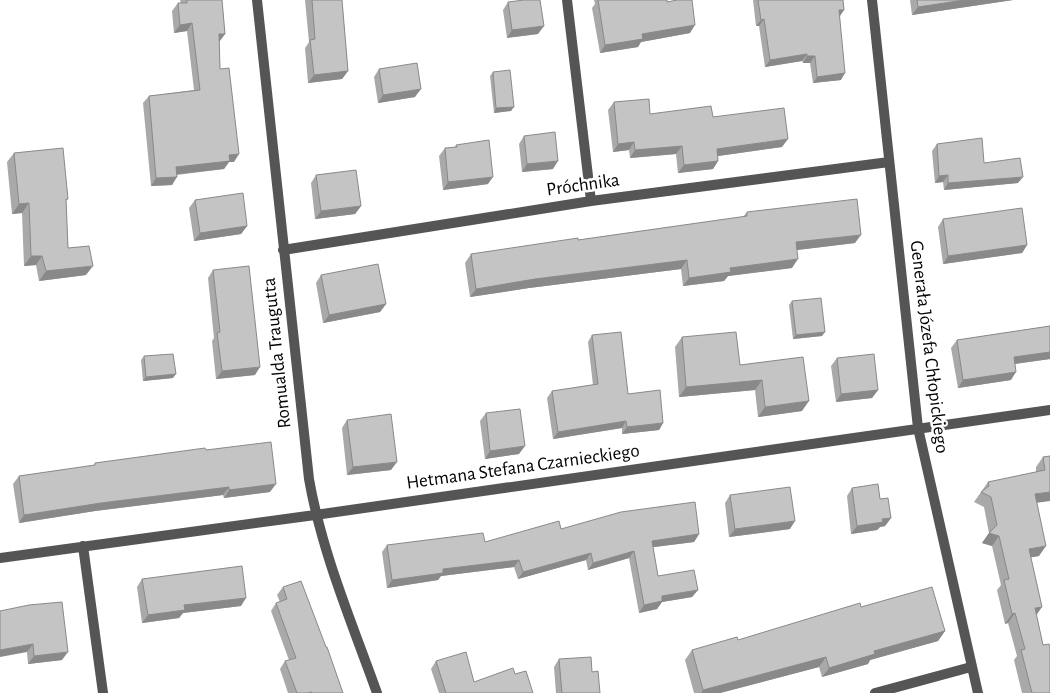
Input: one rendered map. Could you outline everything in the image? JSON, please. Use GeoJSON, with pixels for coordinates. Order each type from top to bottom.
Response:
{"type":"FeatureCollection","features":[{"type":"Feature","properties":{"kind":"street","name":"Romualda Traugutta"},"geometry":{"type":"LineString","coordinates":[[257,0],[283,250],[309,479],[315,515],[377,693]]}},
{"type":"Feature","properties":{"kind":"street"},"geometry":{"type":"LineString","coordinates":[[567,0],[591,201]]}},
{"type":"Feature","properties":{"kind":"street","name":"Generała Józefa Chłopickiego"},"geometry":{"type":"LineString","coordinates":[[872,0],[918,428],[978,693]]}},
{"type":"Feature","properties":{"kind":"street","name":"Próchnika"},"geometry":{"type":"LineString","coordinates":[[283,250],[591,201],[889,162]]}},
{"type":"Feature","properties":{"kind":"street","name":"Hetmana Stefana Czarnieckiego"},"geometry":{"type":"LineString","coordinates":[[0,558],[1050,410]]}},
{"type":"Feature","properties":{"kind":"street"},"geometry":{"type":"LineString","coordinates":[[83,546],[103,693]]}},
{"type":"Feature","properties":{"kind":"street"},"geometry":{"type":"LineString","coordinates":[[875,693],[971,667]]}},
{"type":"Feature","properties":{"kind":"building"},"geometry":{"type":"Polygon","coordinates":[[[187,0],[222,0],[225,34],[219,34],[220,69],[229,68],[239,154],[229,155],[230,161],[176,167],[177,177],[156,178],[149,96],[200,90],[192,23],[180,25],[178,3],[187,3],[187,0]]]}},
{"type":"Feature","properties":{"kind":"building"},"geometry":{"type":"Polygon","coordinates":[[[312,0],[342,0],[348,71],[314,75],[310,40],[315,39],[312,0]]]}},
{"type":"Feature","properties":{"kind":"building"},"geometry":{"type":"Polygon","coordinates":[[[540,0],[544,26],[512,30],[508,2],[540,0]]]}},
{"type":"Feature","properties":{"kind":"building"},"geometry":{"type":"Polygon","coordinates":[[[598,0],[667,0],[667,2],[692,0],[695,25],[642,34],[643,39],[605,45],[598,0]]]}},
{"type":"Feature","properties":{"kind":"building"},"geometry":{"type":"Polygon","coordinates":[[[758,0],[843,0],[844,10],[839,10],[845,73],[817,77],[815,56],[807,56],[807,54],[770,60],[764,19],[761,20],[758,0]]]}},
{"type":"Feature","properties":{"kind":"building"},"geometry":{"type":"Polygon","coordinates":[[[917,0],[965,0],[918,7],[917,0]]]}},
{"type":"Feature","properties":{"kind":"building"},"geometry":{"type":"Polygon","coordinates":[[[417,63],[421,89],[383,95],[379,69],[417,63]]]}},
{"type":"Feature","properties":{"kind":"building"},"geometry":{"type":"Polygon","coordinates":[[[510,70],[514,107],[496,108],[493,72],[510,70]]]}},
{"type":"Feature","properties":{"kind":"building"},"geometry":{"type":"Polygon","coordinates":[[[649,99],[650,114],[711,106],[713,117],[784,108],[788,139],[717,149],[718,161],[684,165],[682,146],[635,150],[634,142],[618,144],[614,102],[649,99]]]}},
{"type":"Feature","properties":{"kind":"building"},"geometry":{"type":"Polygon","coordinates":[[[555,132],[558,161],[527,164],[524,136],[555,132]]]}},
{"type":"Feature","properties":{"kind":"building"},"geometry":{"type":"Polygon","coordinates":[[[982,138],[984,163],[1020,158],[1023,177],[948,183],[948,175],[939,176],[937,144],[982,138]]]}},
{"type":"Feature","properties":{"kind":"building"},"geometry":{"type":"Polygon","coordinates":[[[489,140],[493,177],[448,182],[445,148],[489,140]]]}},
{"type":"Feature","properties":{"kind":"building"},"geometry":{"type":"Polygon","coordinates":[[[63,148],[68,199],[66,199],[68,248],[89,246],[93,266],[46,271],[42,256],[31,256],[29,203],[19,204],[14,153],[63,148]]]}},
{"type":"Feature","properties":{"kind":"building"},"geometry":{"type":"Polygon","coordinates":[[[356,170],[361,206],[321,211],[316,175],[356,170]]]}},
{"type":"Feature","properties":{"kind":"building"},"geometry":{"type":"Polygon","coordinates":[[[243,193],[247,226],[200,233],[195,200],[243,193]]]}},
{"type":"Feature","properties":{"kind":"building"},"geometry":{"type":"Polygon","coordinates":[[[857,199],[861,235],[796,242],[798,259],[730,268],[731,272],[689,278],[687,260],[535,279],[476,289],[471,254],[747,216],[747,212],[857,199]]]}},
{"type":"Feature","properties":{"kind":"building"},"geometry":{"type":"Polygon","coordinates":[[[1022,208],[1027,245],[948,256],[943,219],[1022,208]]]}},
{"type":"Feature","properties":{"kind":"building"},"geometry":{"type":"Polygon","coordinates":[[[378,264],[386,304],[329,315],[321,275],[378,264]]]}},
{"type":"Feature","properties":{"kind":"building"},"geometry":{"type":"Polygon","coordinates":[[[249,266],[260,367],[222,371],[217,333],[220,332],[213,270],[249,266]]]}},
{"type":"Feature","properties":{"kind":"building"},"geometry":{"type":"Polygon","coordinates":[[[821,298],[825,332],[796,335],[792,301],[821,298]]]}},
{"type":"Feature","properties":{"kind":"building"},"geometry":{"type":"Polygon","coordinates":[[[1050,326],[1050,352],[1014,357],[1016,372],[963,380],[957,340],[1050,326]]]}},
{"type":"Feature","properties":{"kind":"building"},"geometry":{"type":"Polygon","coordinates":[[[621,332],[628,394],[660,390],[663,423],[627,427],[626,421],[558,432],[552,391],[598,384],[592,335],[621,332]]]}},
{"type":"Feature","properties":{"kind":"building"},"geometry":{"type":"Polygon","coordinates":[[[736,332],[740,365],[803,357],[809,401],[765,407],[762,380],[686,387],[682,337],[736,332]]]}},
{"type":"Feature","properties":{"kind":"building"},"geometry":{"type":"Polygon","coordinates":[[[173,354],[176,374],[146,377],[144,356],[173,354]]]}},
{"type":"Feature","properties":{"kind":"building"},"geometry":{"type":"Polygon","coordinates":[[[874,354],[878,390],[841,394],[837,358],[874,354]]]}},
{"type":"Feature","properties":{"kind":"building"},"geometry":{"type":"Polygon","coordinates":[[[520,409],[525,446],[490,451],[486,413],[520,409]]]}},
{"type":"Feature","properties":{"kind":"building"},"geometry":{"type":"Polygon","coordinates":[[[391,414],[397,462],[353,467],[347,420],[391,414]]]}},
{"type":"Feature","properties":{"kind":"building"},"geometry":{"type":"Polygon","coordinates":[[[271,442],[276,484],[229,490],[229,487],[24,515],[19,476],[95,465],[95,463],[205,448],[206,450],[271,442]]]}},
{"type":"Feature","properties":{"kind":"building"},"geometry":{"type":"Polygon","coordinates":[[[1050,456],[1050,492],[1035,494],[1046,546],[1029,549],[1042,607],[1035,608],[1043,645],[1049,644],[1050,648],[1050,693],[1032,693],[1021,650],[1025,649],[1015,613],[1012,614],[1004,580],[1009,579],[999,536],[989,533],[997,525],[991,497],[981,492],[989,486],[988,482],[1045,470],[1043,457],[1050,456]]]}},
{"type":"Feature","properties":{"kind":"building"},"geometry":{"type":"Polygon","coordinates":[[[878,484],[880,499],[888,498],[891,518],[882,519],[883,522],[857,526],[852,488],[878,484]]]}},
{"type":"Feature","properties":{"kind":"building"},"geometry":{"type":"Polygon","coordinates":[[[790,487],[795,521],[735,529],[730,495],[790,487]]]}},
{"type":"Feature","properties":{"kind":"building"},"geometry":{"type":"Polygon","coordinates":[[[695,502],[699,534],[652,541],[658,576],[694,570],[698,590],[662,596],[662,601],[644,605],[634,551],[593,563],[591,553],[523,572],[519,560],[443,569],[443,573],[392,580],[387,545],[483,533],[485,542],[559,521],[561,529],[621,512],[695,502]]]}},
{"type":"Feature","properties":{"kind":"building"},"geometry":{"type":"Polygon","coordinates":[[[242,566],[246,598],[184,605],[185,610],[148,615],[142,579],[242,566]]]}},
{"type":"Feature","properties":{"kind":"building"},"geometry":{"type":"Polygon","coordinates":[[[301,581],[343,693],[297,693],[285,661],[296,658],[276,603],[287,599],[283,587],[301,581]]]}},
{"type":"Feature","properties":{"kind":"building"},"geometry":{"type":"Polygon","coordinates":[[[932,587],[945,631],[874,651],[875,654],[829,668],[826,657],[703,690],[692,650],[737,637],[738,640],[860,603],[861,607],[932,587]]]}},
{"type":"Feature","properties":{"kind":"building"},"geometry":{"type":"Polygon","coordinates":[[[62,602],[68,652],[34,656],[33,644],[0,650],[0,611],[29,605],[62,602]]]}},
{"type":"Feature","properties":{"kind":"building"},"geometry":{"type":"Polygon","coordinates":[[[466,652],[474,682],[513,668],[515,674],[526,671],[533,693],[446,693],[436,661],[466,652]]]}},
{"type":"Feature","properties":{"kind":"building"},"geometry":{"type":"Polygon","coordinates":[[[591,657],[592,672],[598,671],[600,693],[562,693],[559,659],[591,657]]]}}]}
